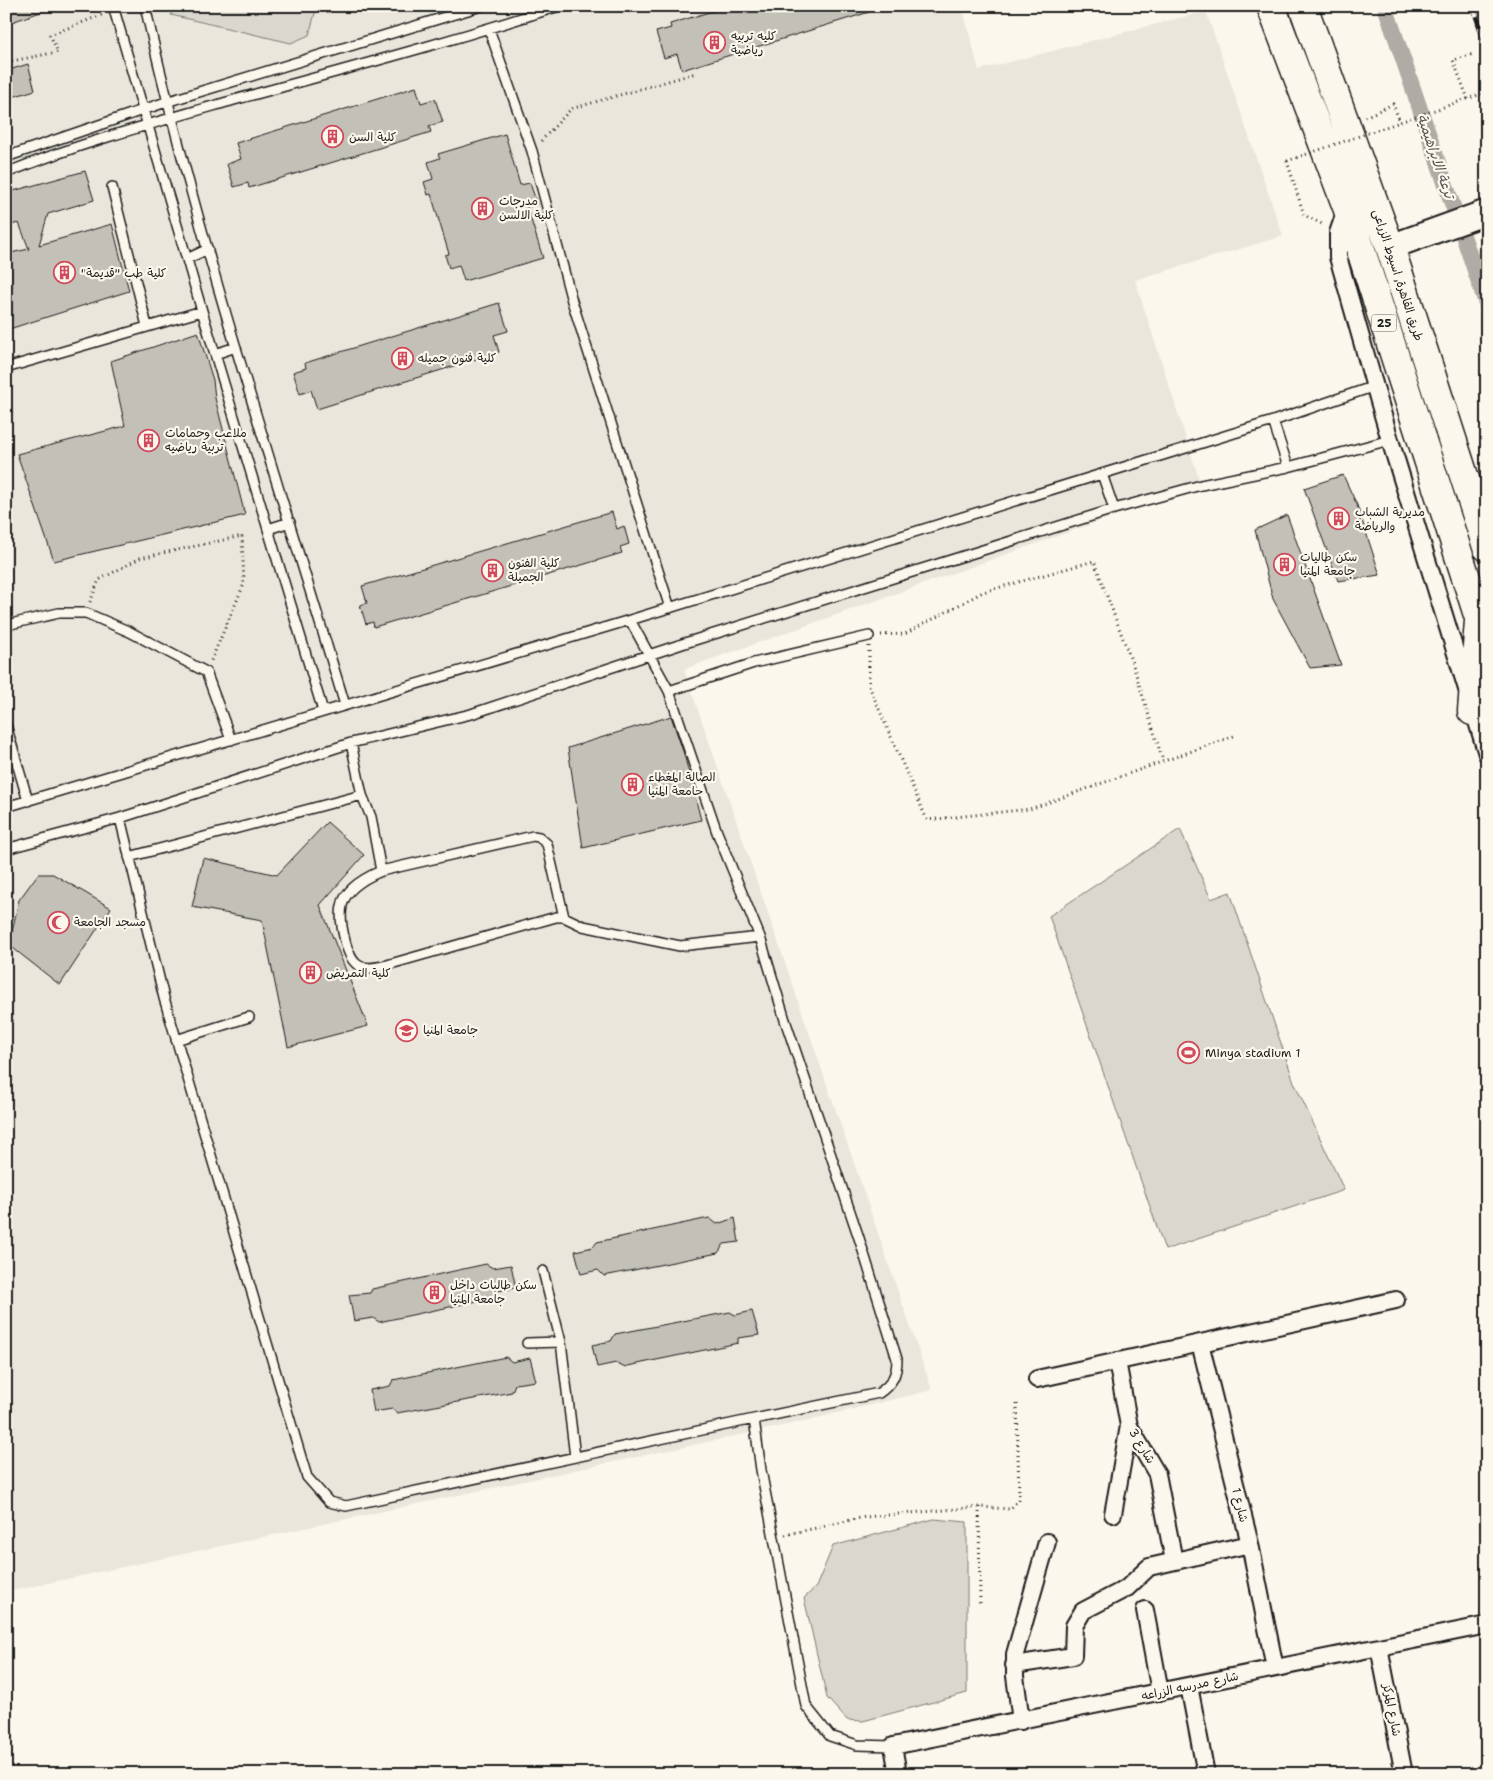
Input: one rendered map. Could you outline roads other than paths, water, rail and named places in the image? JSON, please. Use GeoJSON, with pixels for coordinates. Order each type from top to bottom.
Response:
{"type":"FeatureCollection","features":[{"type":"Feature","properties":{"kind":"highway","name":"25"},"geometry":{"type":"LineString","coordinates":[[1270,6],[1347,207],[1483,631]]}},
{"type":"Feature","properties":{"kind":"highway","name":"طريق القاهرة, اسيوط الزراعى"},"geometry":{"type":"LineString","coordinates":[[1303,6],[1390,247],[1487,547]]}},
{"type":"Feature","properties":{"kind":"highway"},"geometry":{"type":"LineString","coordinates":[[1472,711],[1483,631]]}},
{"type":"Feature","properties":{"kind":"main road"},"geometry":{"type":"LineString","coordinates":[[1390,247],[1487,212]]}},
{"type":"Feature","properties":{"kind":"street"},"geometry":{"type":"LineString","coordinates":[[1347,207],[1338,232],[1338,257],[1390,440],[1472,711],[1487,754]]}},
{"type":"Feature","properties":{"kind":"street"},"geometry":{"type":"LineString","coordinates":[[1037,1379],[1396,1300]]}},
{"type":"Feature","properties":{"kind":"street","name":"شارع 1"},"geometry":{"type":"LineString","coordinates":[[1200,1343],[1250,1544],[1275,1668]]}},
{"type":"Feature","properties":{"kind":"street","name":"شارع 3"},"geometry":{"type":"LineString","coordinates":[[1117,1361],[1129,1426],[1157,1474],[1174,1560]]}},
{"type":"Feature","properties":{"kind":"street"},"geometry":{"type":"LineString","coordinates":[[1113,1514],[1129,1426]]}},
{"type":"Feature","properties":{"kind":"street"},"geometry":{"type":"LineString","coordinates":[[1021,1720],[1014,1665],[1047,1542]]}},
{"type":"Feature","properties":{"kind":"street"},"geometry":{"type":"LineString","coordinates":[[1014,1665],[1073,1656],[1074,1626],[1083,1611],[1127,1588],[1149,1567],[1250,1544]]}},
{"type":"Feature","properties":{"kind":"street"},"geometry":{"type":"LineString","coordinates":[[1145,1610],[1160,1692]]}},
{"type":"Feature","properties":{"kind":"street","name":"شارع مدرسه الزراعه"},"geometry":{"type":"LineString","coordinates":[[893,1746],[1487,1625]]}},
{"type":"Feature","properties":{"kind":"street","name":"شارع المركز"},"geometry":{"type":"LineString","coordinates":[[1379,1647],[1404,1774]]}},
{"type":"Feature","properties":{"kind":"street"},"geometry":{"type":"LineString","coordinates":[[1189,1686],[1206,1774]]}},
{"type":"Feature","properties":{"kind":"street"},"geometry":{"type":"LineString","coordinates":[[893,1746],[898,1774]]}},
{"type":"Feature","properties":{"kind":"lane"},"geometry":{"type":"LineString","coordinates":[[145,6],[166,102],[236,347],[345,705]]}},
{"type":"Feature","properties":{"kind":"lane"},"geometry":{"type":"LineString","coordinates":[[6,157],[166,102],[481,6]]}},
{"type":"Feature","properties":{"kind":"lane"},"geometry":{"type":"LineString","coordinates":[[6,173],[56,153],[172,118],[489,29],[559,6]]}},
{"type":"Feature","properties":{"kind":"lane"},"geometry":{"type":"LineString","coordinates":[[114,8],[215,354],[323,711]]}},
{"type":"Feature","properties":{"kind":"lane"},"geometry":{"type":"LineString","coordinates":[[489,29],[532,151],[572,301],[670,608]]}},
{"type":"Feature","properties":{"kind":"lane"},"geometry":{"type":"LineString","coordinates":[[112,186],[147,326]]}},
{"type":"Feature","properties":{"kind":"lane"},"geometry":{"type":"LineString","coordinates":[[187,258],[208,249]]}},
{"type":"Feature","properties":{"kind":"lane"},"geometry":{"type":"LineString","coordinates":[[6,368],[202,310]]}},
{"type":"Feature","properties":{"kind":"lane"},"geometry":{"type":"LineString","coordinates":[[215,354],[236,347]]}},
{"type":"Feature","properties":{"kind":"lane"},"geometry":{"type":"LineString","coordinates":[[6,806],[670,608],[1272,421],[1375,386]]}},
{"type":"Feature","properties":{"kind":"lane"},"geometry":{"type":"LineString","coordinates":[[1272,421],[1288,467]]}},
{"type":"Feature","properties":{"kind":"lane"},"geometry":{"type":"LineString","coordinates":[[6,849],[120,818],[351,743],[471,714],[650,655],[1114,509],[1201,485],[1288,467],[1390,440]]}},
{"type":"Feature","properties":{"kind":"lane"},"geometry":{"type":"LineString","coordinates":[[1102,474],[1114,509]]}},
{"type":"Feature","properties":{"kind":"lane"},"geometry":{"type":"LineString","coordinates":[[268,529],[290,522]]}},
{"type":"Feature","properties":{"kind":"lane"},"geometry":{"type":"LineString","coordinates":[[6,626],[59,614],[86,613],[130,632],[206,672],[231,740]]}},
{"type":"Feature","properties":{"kind":"lane"},"geometry":{"type":"LineString","coordinates":[[120,818],[176,1040],[307,1477],[329,1502],[346,1506],[879,1393],[889,1386],[897,1366],[859,1238],[785,1020],[760,937],[717,832],[669,691],[630,620]]}},
{"type":"Feature","properties":{"kind":"lane"},"geometry":{"type":"LineString","coordinates":[[669,691],[754,663],[869,636]]}},
{"type":"Feature","properties":{"kind":"lane"},"geometry":{"type":"LineString","coordinates":[[6,725],[28,800]]}},
{"type":"Feature","properties":{"kind":"lane"},"geometry":{"type":"LineString","coordinates":[[351,743],[362,795],[371,817],[381,871]]}},
{"type":"Feature","properties":{"kind":"lane"},"geometry":{"type":"LineString","coordinates":[[129,857],[362,795]]}},
{"type":"Feature","properties":{"kind":"lane"},"geometry":{"type":"LineString","coordinates":[[564,917],[546,844],[539,837],[533,836],[381,871],[367,877],[348,894],[342,906],[343,930],[352,960],[360,966],[372,968],[556,917],[564,917],[583,926],[680,946],[760,937]]}},
{"type":"Feature","properties":{"kind":"lane"},"geometry":{"type":"LineString","coordinates":[[176,1040],[249,1017]]}},
{"type":"Feature","properties":{"kind":"lane"},"geometry":{"type":"LineString","coordinates":[[543,1271],[561,1342],[575,1456]]}},
{"type":"Feature","properties":{"kind":"lane"},"geometry":{"type":"LineString","coordinates":[[526,1343],[561,1342]]}},
{"type":"Feature","properties":{"kind":"lane"},"geometry":{"type":"LineString","coordinates":[[754,1419],[773,1538],[806,1706],[830,1736],[857,1745],[893,1746]]}},
{"type":"Feature","properties":{"kind":"waterway","name":"ترعة الابراهيمية"},"geometry":{"type":"LineString","coordinates":[[1385,6],[1487,306]]}},
{"type":"Feature","properties":{"kind":"railway"},"geometry":{"type":"LineString","coordinates":[[1473,6],[1487,49]]}},
{"type":"Feature","properties":{"kind":"place","name":"كليه تربيه رياضية"},"geometry":{"type":"Point","coordinates":[715,43]}},
{"type":"Feature","properties":{"kind":"place","name":"كلية السن"},"geometry":{"type":"Point","coordinates":[333,137]}},
{"type":"Feature","properties":{"kind":"place","name":"مدرجات كلية الالسن"},"geometry":{"type":"Point","coordinates":[483,208]}},
{"type":"Feature","properties":{"kind":"place","name":"\"كلية طب \"قديمة"},"geometry":{"type":"Point","coordinates":[65,273]}},
{"type":"Feature","properties":{"kind":"place","name":"كلية فنون جميله"},"geometry":{"type":"Point","coordinates":[402,358]}},
{"type":"Feature","properties":{"kind":"place","name":"ملاعب وحمامات تربية رياضيه"},"geometry":{"type":"Point","coordinates":[149,440]}},
{"type":"Feature","properties":{"kind":"place","name":"مديرية الشباب والرياضة"},"geometry":{"type":"Point","coordinates":[1339,519]}},
{"type":"Feature","properties":{"kind":"place","name":"سكن طاليات جامعة المنيا"},"geometry":{"type":"Point","coordinates":[1284,564]}},
{"type":"Feature","properties":{"kind":"place","name":"كلية الفنون الجميلة"},"geometry":{"type":"Point","coordinates":[492,570]}},
{"type":"Feature","properties":{"kind":"place","name":"الصالة المغطاء حامعة المنيا"},"geometry":{"type":"Point","coordinates":[632,784]}},
{"type":"Feature","properties":{"kind":"place","name":"مسجد الجامعة"},"geometry":{"type":"Point","coordinates":[58,922]}},
{"type":"Feature","properties":{"kind":"place","name":"كلية التمريض"},"geometry":{"type":"Point","coordinates":[310,973]}},
{"type":"Feature","properties":{"kind":"place","name":"جامعة المنيا"},"geometry":{"type":"Point","coordinates":[407,1030]}},
{"type":"Feature","properties":{"kind":"place","name":"Minya stadium 1"},"geometry":{"type":"Point","coordinates":[1189,1053]}},
{"type":"Feature","properties":{"kind":"place","name":"سكن طالبات داخل جامعة المنيا"},"geometry":{"type":"Point","coordinates":[434,1292]}}]}
